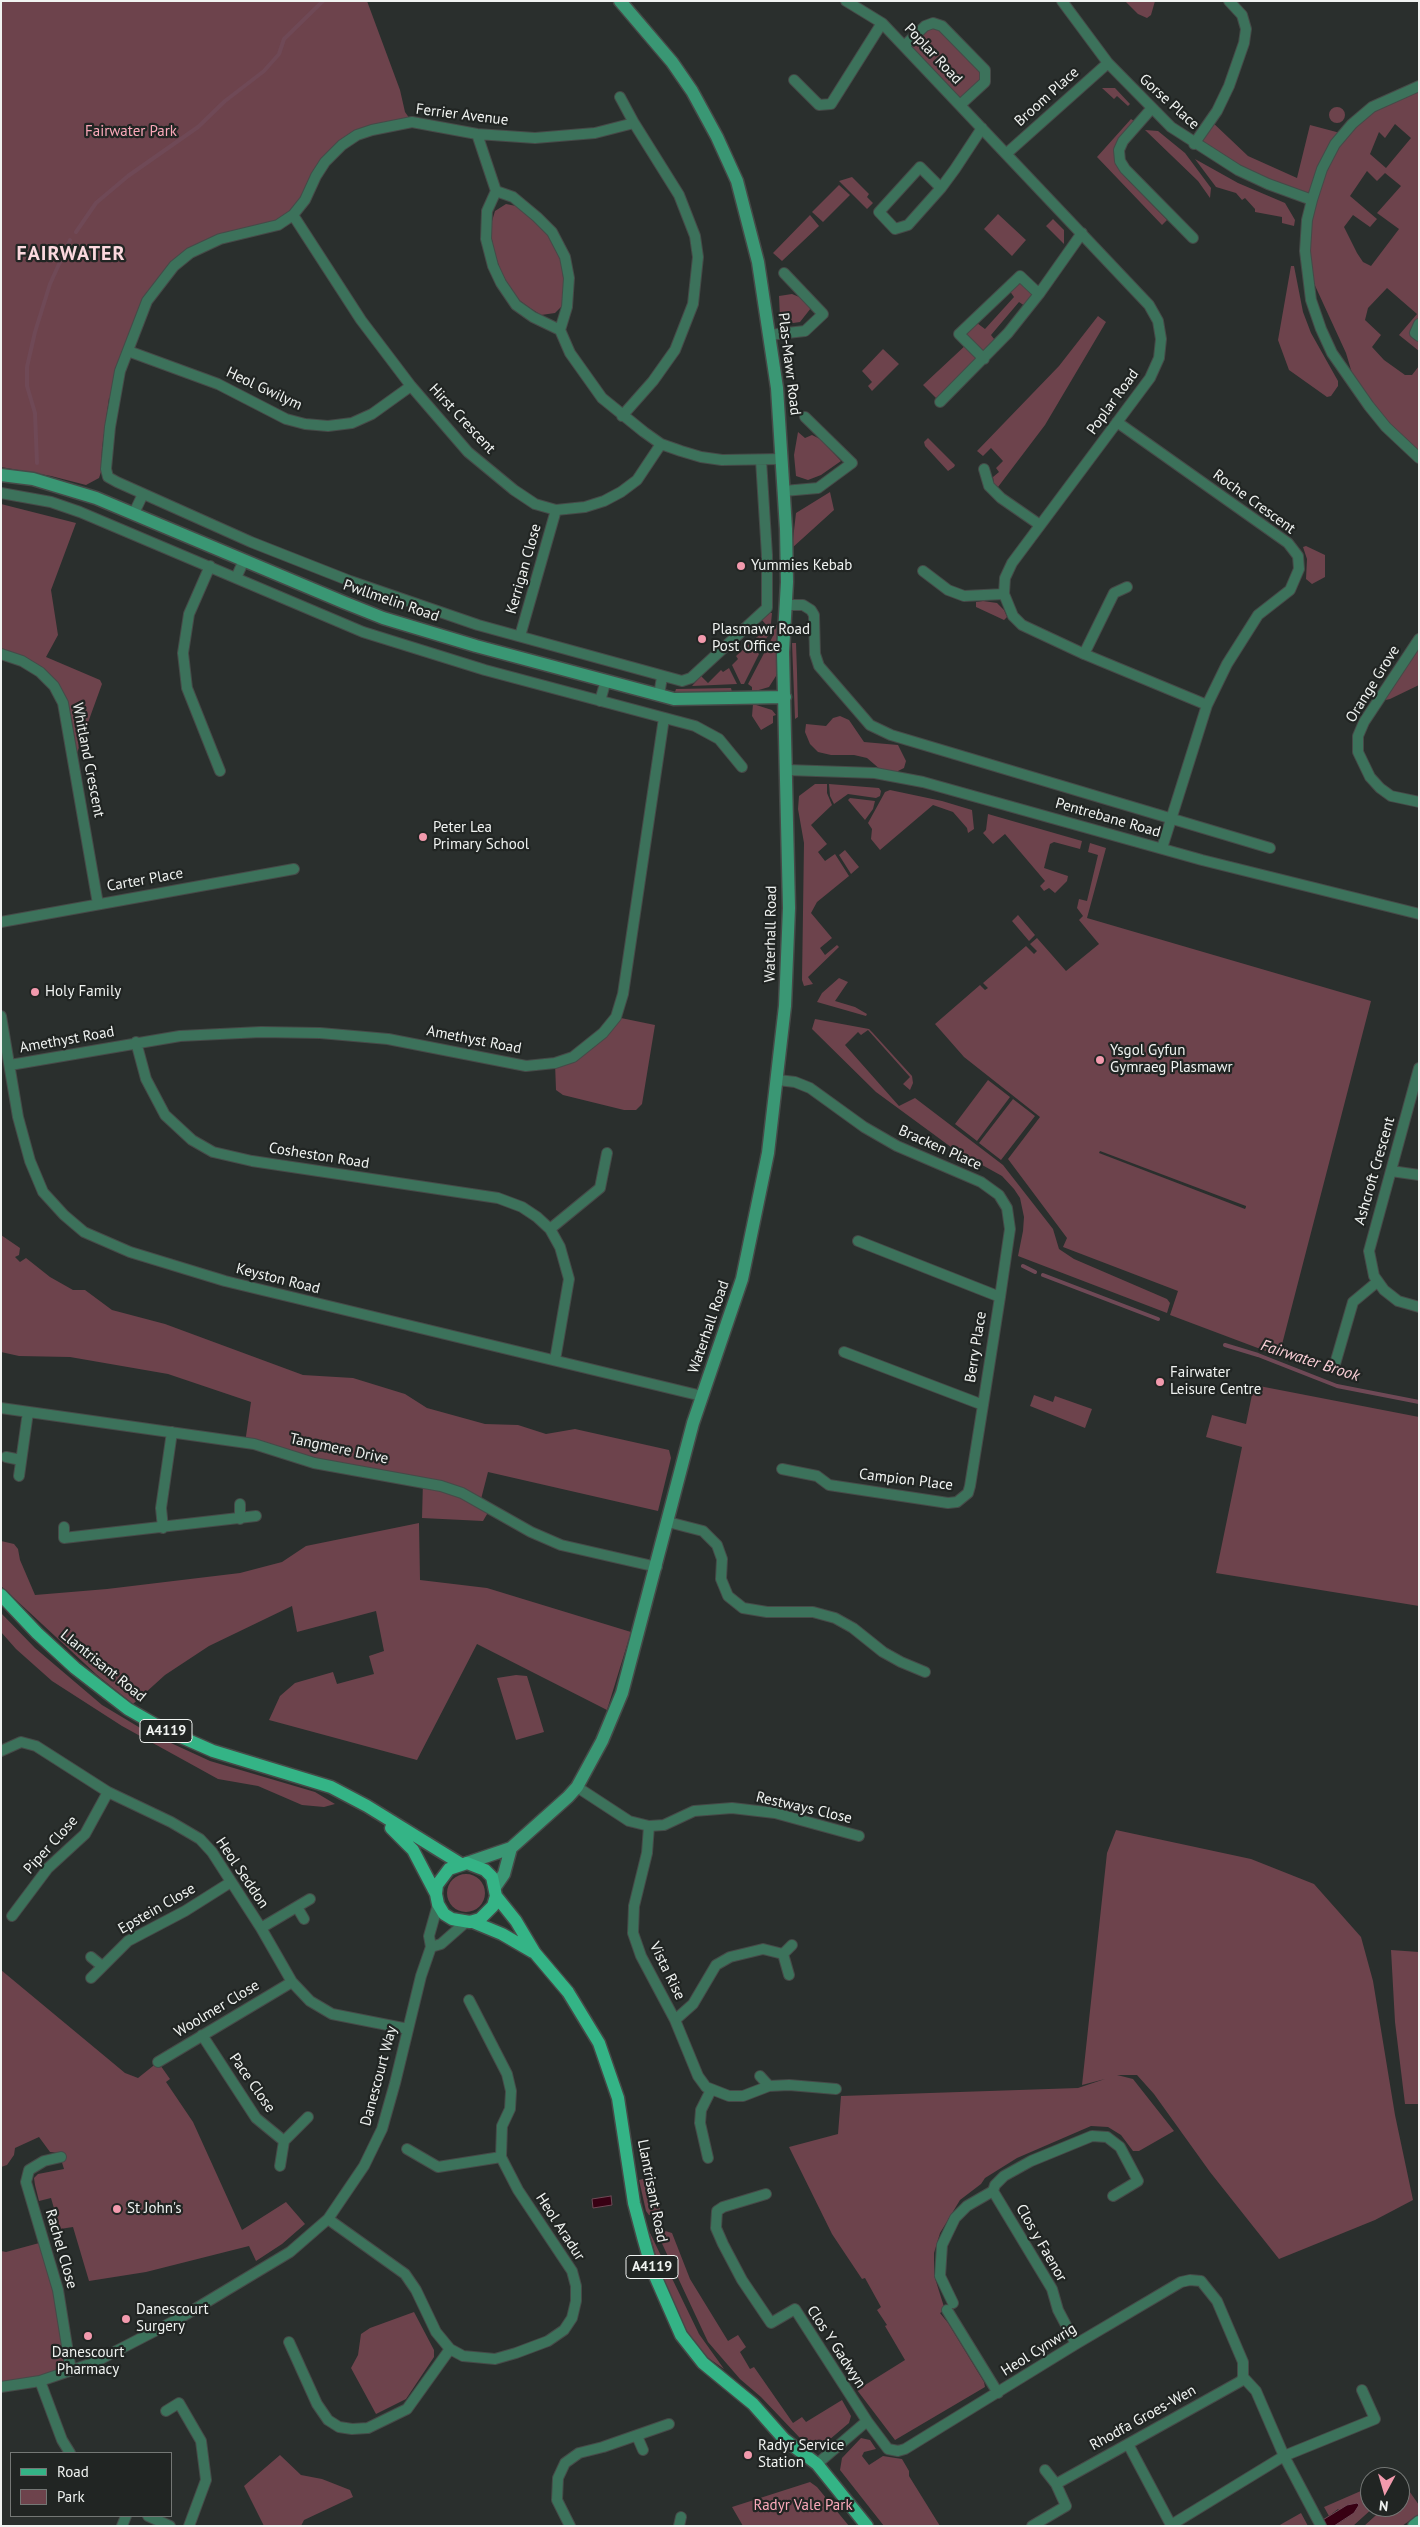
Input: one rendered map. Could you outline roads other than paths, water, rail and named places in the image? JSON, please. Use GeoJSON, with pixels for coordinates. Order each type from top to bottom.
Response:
{"type":"FeatureCollection","features":[{"type":"Feature","properties":{"kind":"main road","name":"Llantrisant Road"},"geometry":{"type":"LineString","coordinates":[[1,1595],[37,1633],[75,1668],[128,1709],[163,1729],[213,1752],[258,1767],[331,1787],[367,1806],[464,1864],[485,1870],[535,1953],[568,1992],[599,2043],[618,2098],[634,2203],[642,2237],[652,2269],[681,2335],[703,2363],[752,2404],[784,2439],[816,2464],[866,2526]]}},
{"type":"Feature","properties":{"kind":"main road","name":"Llantrisant Road"},"geometry":{"type":"LineString","coordinates":[[367,1806],[413,1850],[444,1914],[452,1919],[469,1922],[502,1934],[535,1953]]}},
{"type":"Feature","properties":{"kind":"main road"},"geometry":{"type":"LineString","coordinates":[[437,1899],[442,1876],[449,1869],[464,1864]]}},
{"type":"Feature","properties":{"kind":"main road"},"geometry":{"type":"LineString","coordinates":[[469,1922],[487,1913],[493,1906],[496,1891]]}},
{"type":"Feature","properties":{"kind":"street","name":"Plas-Mawr Road"},"geometry":{"type":"LineString","coordinates":[[620,1],[657,42],[682,76],[726,156],[742,198],[753,240],[777,388],[784,490],[786,605],[784,652],[787,770]]}},
{"type":"Feature","properties":{"kind":"street","name":"Gorse Place"},"geometry":{"type":"LineString","coordinates":[[1062,1],[1108,63],[1171,128],[1194,144],[1246,174],[1312,200]]}},
{"type":"Feature","properties":{"kind":"street"},"geometry":{"type":"LineString","coordinates":[[1194,144],[1217,111],[1229,86],[1244,43],[1246,29],[1242,15],[1229,1]]}},
{"type":"Feature","properties":{"kind":"street","name":"Poplar Road"},"geometry":{"type":"LineString","coordinates":[[853,3],[882,23],[1149,304],[1158,321],[1161,339],[1156,364],[1150,378],[1012,563],[1005,578],[1004,594]]}},
{"type":"Feature","properties":{"kind":"street"},"geometry":{"type":"LineString","coordinates":[[794,80],[819,105],[831,104],[882,23]]}},
{"type":"Feature","properties":{"kind":"street"},"geometry":{"type":"LineString","coordinates":[[904,46],[925,26],[933,23],[942,26],[985,70],[985,82],[960,105]]}},
{"type":"Feature","properties":{"kind":"street","name":"Broom Place"},"geometry":{"type":"LineString","coordinates":[[1006,154],[1108,63]]}},
{"type":"Feature","properties":{"kind":"street"},"geometry":{"type":"LineString","coordinates":[[1419,86],[1372,107],[1352,124],[1328,156],[1307,220],[1306,266],[1311,300],[1332,353],[1369,406],[1386,426],[1419,458]]}},
{"type":"Feature","properties":{"kind":"street"},"geometry":{"type":"LineString","coordinates":[[620,97],[679,195],[696,236],[698,265],[693,304],[675,350],[622,416]]}},
{"type":"Feature","properties":{"kind":"street"},"geometry":{"type":"LineString","coordinates":[[1152,108],[1123,141],[1119,150],[1120,160],[1124,169],[1193,238]]}},
{"type":"Feature","properties":{"kind":"street","name":"Ferrier Avenue"},"geometry":{"type":"LineString","coordinates":[[143,494],[108,477],[106,468],[116,392],[139,316],[147,301],[174,266],[190,253],[220,239],[278,225],[293,215],[305,200],[325,162],[357,135],[372,130],[412,122],[477,134],[535,138],[567,137],[595,133],[634,123]]}},
{"type":"Feature","properties":{"kind":"street"},"geometry":{"type":"LineString","coordinates":[[941,188],[920,167],[879,212],[888,224],[895,229],[901,230],[908,225],[941,188],[982,128]]}},
{"type":"Feature","properties":{"kind":"street"},"geometry":{"type":"LineString","coordinates":[[477,134],[496,192],[486,211],[486,239],[493,266],[501,283],[516,304],[533,317],[560,330],[582,371],[602,398],[622,416],[661,444],[701,458],[782,459]]}},
{"type":"Feature","properties":{"kind":"street"},"geometry":{"type":"LineString","coordinates":[[496,192],[512,197],[537,216],[552,232],[565,257],[569,278],[567,307],[560,330]]}},
{"type":"Feature","properties":{"kind":"street","name":"Hirst Crescent"},"geometry":{"type":"LineString","coordinates":[[293,215],[361,320],[411,386],[468,452],[490,472],[535,504],[556,510],[585,507],[621,492],[637,480],[661,444]]}},
{"type":"Feature","properties":{"kind":"street"},"geometry":{"type":"LineString","coordinates":[[940,402],[984,359],[1039,294],[1082,233]]}},
{"type":"Feature","properties":{"kind":"street"},"geometry":{"type":"LineString","coordinates":[[769,334],[805,330],[823,314],[784,273]]}},
{"type":"Feature","properties":{"kind":"street"},"geometry":{"type":"LineString","coordinates":[[984,359],[959,334],[1020,276],[1039,294]]}},
{"type":"Feature","properties":{"kind":"street"},"geometry":{"type":"LineString","coordinates":[[1419,324],[1415,333],[1419,336]]}},
{"type":"Feature","properties":{"kind":"street","name":"Heol Gwilym"},"geometry":{"type":"LineString","coordinates":[[128,351],[218,384],[286,419],[305,424],[328,426],[352,423],[372,414],[411,386]]}},
{"type":"Feature","properties":{"kind":"street"},"geometry":{"type":"LineString","coordinates":[[784,490],[818,488],[852,463],[806,417]]}},
{"type":"Feature","properties":{"kind":"street","name":"Roche Crescent"},"geometry":{"type":"LineString","coordinates":[[1117,422],[1288,544],[1298,556],[1299,569],[1290,590],[1258,615],[1244,634],[1206,705],[1162,848]]}},
{"type":"Feature","properties":{"kind":"street"},"geometry":{"type":"LineString","coordinates":[[659,694],[662,676],[682,681],[691,678],[764,612],[768,602],[761,460]]}},
{"type":"Feature","properties":{"kind":"street"},"geometry":{"type":"LineString","coordinates":[[984,469],[989,486],[1001,498],[1040,525]]}},
{"type":"Feature","properties":{"kind":"street","name":"Pwllmelin Road"},"geometry":{"type":"LineString","coordinates":[[1,475],[33,479],[63,486],[134,513],[383,618],[476,646],[687,700],[785,697]]}},
{"type":"Feature","properties":{"kind":"street"},"geometry":{"type":"LineString","coordinates":[[1,493],[51,502],[80,512],[372,635],[485,670],[709,732],[719,739],[742,766]]}},
{"type":"Feature","properties":{"kind":"street"},"geometry":{"type":"LineString","coordinates":[[134,513],[143,494]]}},
{"type":"Feature","properties":{"kind":"street","name":"Pwllmelin Road"},"geometry":{"type":"LineString","coordinates":[[143,494],[251,542],[431,610],[662,676]]}},
{"type":"Feature","properties":{"kind":"street","name":"Kerrigan Close"},"geometry":{"type":"LineString","coordinates":[[520,636],[556,510]]}},
{"type":"Feature","properties":{"kind":"street"},"geometry":{"type":"LineString","coordinates":[[236,578],[244,560]]}},
{"type":"Feature","properties":{"kind":"street"},"geometry":{"type":"LineString","coordinates":[[210,566],[189,614],[183,653],[187,688],[220,771]]}},
{"type":"Feature","properties":{"kind":"street"},"geometry":{"type":"LineString","coordinates":[[923,571],[948,590],[964,596],[1004,594],[1013,616],[1022,625],[1084,654],[1206,705]]}},
{"type":"Feature","properties":{"kind":"street"},"geometry":{"type":"LineString","coordinates":[[1084,654],[1114,593],[1126,587]]}},
{"type":"Feature","properties":{"kind":"street"},"geometry":{"type":"LineString","coordinates":[[786,605],[803,605],[812,610],[814,615],[815,654],[819,666],[870,725],[891,735],[1270,848]]}},
{"type":"Feature","properties":{"kind":"street","name":"Orange Grove"},"geometry":{"type":"LineString","coordinates":[[1419,640],[1364,722],[1358,736],[1358,752],[1370,777],[1380,788],[1391,796],[1419,802]]}},
{"type":"Feature","properties":{"kind":"street","name":"Whitland Crescent"},"geometry":{"type":"LineString","coordinates":[[1,654],[22,661],[40,672],[54,686],[63,703],[98,904]]}},
{"type":"Feature","properties":{"kind":"street"},"geometry":{"type":"LineString","coordinates":[[600,701],[606,680]]}},
{"type":"Feature","properties":{"kind":"street","name":"Amethyst Road"},"geometry":{"type":"LineString","coordinates":[[10,1066],[136,1042],[211,1033],[291,1032],[388,1039],[526,1066],[555,1063],[573,1057],[603,1033],[616,1017],[623,994],[664,718]]}},
{"type":"Feature","properties":{"kind":"street","name":"Pentrebane Road"},"geometry":{"type":"LineString","coordinates":[[787,770],[875,773],[923,782],[1162,848],[1419,914]]}},
{"type":"Feature","properties":{"kind":"street","name":"Waterhall Road"},"geometry":{"type":"LineString","coordinates":[[464,1864],[511,1848],[560,1806],[577,1786],[602,1741],[622,1693],[657,1567],[683,1460],[702,1396],[742,1279],[768,1153],[771,1118],[778,1080],[786,995],[789,936],[787,770]]}},
{"type":"Feature","properties":{"kind":"street","name":"Carter Place"},"geometry":{"type":"LineString","coordinates":[[1,922],[294,869]]}},
{"type":"Feature","properties":{"kind":"street","name":"Keyston Road"},"geometry":{"type":"LineString","coordinates":[[1,1016],[25,1144],[43,1192],[64,1215],[84,1232],[130,1252],[225,1281],[702,1396]]}},
{"type":"Feature","properties":{"kind":"street","name":"Cosheston Road"},"geometry":{"type":"LineString","coordinates":[[136,1042],[146,1079],[165,1115],[192,1140],[213,1152],[252,1161],[498,1198],[522,1208],[550,1229],[560,1247],[569,1279],[555,1360]]}},
{"type":"Feature","properties":{"kind":"street","name":"Ashcroft Crescent"},"geometry":{"type":"LineString","coordinates":[[1419,1068],[1370,1243],[1369,1260],[1377,1282],[1384,1290],[1398,1301],[1419,1307]]}},
{"type":"Feature","properties":{"kind":"street","name":"Bracken Place"},"geometry":{"type":"LineString","coordinates":[[778,1080],[795,1082],[810,1088],[864,1127],[897,1146],[981,1182],[999,1195],[1007,1208],[1010,1229],[1000,1296]]}},
{"type":"Feature","properties":{"kind":"street"},"geometry":{"type":"LineString","coordinates":[[550,1229],[600,1188],[607,1153]]}},
{"type":"Feature","properties":{"kind":"street"},"geometry":{"type":"LineString","coordinates":[[1391,1171],[1419,1175]]}},
{"type":"Feature","properties":{"kind":"street","name":"Berry Place"},"geometry":{"type":"LineString","coordinates":[[844,1352],[983,1405],[1000,1296],[858,1241]]}},
{"type":"Feature","properties":{"kind":"street"},"geometry":{"type":"LineString","coordinates":[[1335,1364],[1353,1302],[1377,1282]]}},
{"type":"Feature","properties":{"kind":"street","name":"Campion Place"},"geometry":{"type":"LineString","coordinates":[[782,1469],[817,1476],[829,1485],[948,1503],[957,1502],[968,1493],[970,1486],[983,1405]]}},
{"type":"Feature","properties":{"kind":"street","name":"Tangmere Drive"},"geometry":{"type":"LineString","coordinates":[[1,1408],[254,1444],[314,1462],[441,1486],[462,1493],[531,1532],[561,1545],[657,1567]]}},
{"type":"Feature","properties":{"kind":"street"},"geometry":{"type":"LineString","coordinates":[[19,1476],[28,1412]]}},
{"type":"Feature","properties":{"kind":"street"},"geometry":{"type":"LineString","coordinates":[[163,1528],[161,1508],[172,1432]]}},
{"type":"Feature","properties":{"kind":"street"},"geometry":{"type":"LineString","coordinates":[[6,1457],[21,1460]]}},
{"type":"Feature","properties":{"kind":"street"},"geometry":{"type":"LineString","coordinates":[[240,1504],[240,1519]]}},
{"type":"Feature","properties":{"kind":"street"},"geometry":{"type":"LineString","coordinates":[[64,1527],[64,1538],[256,1516]]}},
{"type":"Feature","properties":{"kind":"street"},"geometry":{"type":"LineString","coordinates":[[668,1522],[703,1531],[717,1544],[722,1559],[721,1579],[728,1596],[743,1608],[767,1612],[813,1612],[835,1618],[853,1628],[889,1655],[925,1672]]}},
{"type":"Feature","properties":{"kind":"street","name":"Heol Seddon"},"geometry":{"type":"LineString","coordinates":[[1,1751],[21,1742],[36,1746],[108,1792],[171,1822],[200,1839],[212,1852],[261,1928],[292,1982],[310,2001],[332,2014],[408,2030]]}},
{"type":"Feature","properties":{"kind":"street"},"geometry":{"type":"LineString","coordinates":[[577,1786],[629,1821],[649,1826]]}},
{"type":"Feature","properties":{"kind":"street","name":"Piper Close"},"geometry":{"type":"LineString","coordinates":[[12,1916],[48,1868],[85,1834],[108,1792]]}},
{"type":"Feature","properties":{"kind":"street","name":"Restways Close"},"geometry":{"type":"LineString","coordinates":[[649,1826],[664,1824],[694,1811],[732,1808],[775,1813],[859,1836]]}},
{"type":"Feature","properties":{"kind":"street","name":"Vista Rise"},"geometry":{"type":"LineString","coordinates":[[649,1826],[647,1853],[634,1906],[633,1933],[641,1956],[674,2020],[698,2076],[711,2090]]}},
{"type":"Feature","properties":{"kind":"street"},"geometry":{"type":"LineString","coordinates":[[496,1891],[504,1874],[511,1848]]}},
{"type":"Feature","properties":{"kind":"street","name":"Epstein Close"},"geometry":{"type":"LineString","coordinates":[[91,1978],[128,1941],[185,1911],[231,1882]]}},
{"type":"Feature","properties":{"kind":"street"},"geometry":{"type":"LineString","coordinates":[[261,1928],[310,1899]]}},
{"type":"Feature","properties":{"kind":"street","name":"Danescourt Way"},"geometry":{"type":"LineString","coordinates":[[1,2387],[40,2381],[93,2363],[171,2322],[290,2252],[328,2219],[364,2166],[382,2129],[396,2083],[420,1976],[430,1947],[429,1936],[437,1899]]}},
{"type":"Feature","properties":{"kind":"street"},"geometry":{"type":"LineString","coordinates":[[297,1907],[304,1919]]}},
{"type":"Feature","properties":{"kind":"street"},"geometry":{"type":"LineString","coordinates":[[430,1947],[441,1944],[469,1922]]}},
{"type":"Feature","properties":{"kind":"street"},"geometry":{"type":"LineString","coordinates":[[783,1954],[792,1946]]}},
{"type":"Feature","properties":{"kind":"street"},"geometry":{"type":"LineString","coordinates":[[674,2020],[694,2004],[716,1965],[730,1957],[750,1952],[763,1950],[783,1954]]}},
{"type":"Feature","properties":{"kind":"street"},"geometry":{"type":"LineString","coordinates":[[783,1954],[789,1975]]}},
{"type":"Feature","properties":{"kind":"street"},"geometry":{"type":"LineString","coordinates":[[91,1956],[102,1966]]}},
{"type":"Feature","properties":{"kind":"street","name":"Woolmer Close"},"geometry":{"type":"LineString","coordinates":[[158,2062],[292,1982]]}},
{"type":"Feature","properties":{"kind":"street","name":"Heol Aradur"},"geometry":{"type":"LineString","coordinates":[[450,2349],[463,2356],[495,2359],[548,2341],[564,2330],[572,2318],[576,2301],[576,2286],[572,2271],[518,2190],[501,2157],[502,2126],[510,2109],[509,2082],[507,2074],[469,2000]]}},
{"type":"Feature","properties":{"kind":"street","name":"Pace Close"},"geometry":{"type":"LineString","coordinates":[[202,2035],[256,2118],[284,2141]]}},
{"type":"Feature","properties":{"kind":"street"},"geometry":{"type":"LineString","coordinates":[[760,2076],[769,2086]]}},
{"type":"Feature","properties":{"kind":"street"},"geometry":{"type":"LineString","coordinates":[[708,2158],[700,2122],[701,2110],[711,2090],[729,2096],[743,2096],[769,2086],[789,2085],[836,2089]]}},
{"type":"Feature","properties":{"kind":"street"},"geometry":{"type":"LineString","coordinates":[[280,2166],[284,2141],[308,2117]]}},
{"type":"Feature","properties":{"kind":"street"},"geometry":{"type":"LineString","coordinates":[[998,2393],[950,2307],[940,2276],[942,2245],[955,2218],[967,2206],[994,2188],[1004,2176],[1031,2161],[1092,2136],[1108,2137],[1120,2147],[1138,2181],[1113,2196]]}},
{"type":"Feature","properties":{"kind":"street"},"geometry":{"type":"LineString","coordinates":[[407,2149],[438,2167],[501,2157]]}},
{"type":"Feature","properties":{"kind":"street","name":"Rachel Close"},"geometry":{"type":"LineString","coordinates":[[61,2157],[42,2156],[29,2170],[26,2182],[58,2290],[71,2371]]}},
{"type":"Feature","properties":{"kind":"street","name":"Clos y Faenor"},"geometry":{"type":"LineString","coordinates":[[994,2188],[1052,2289],[1058,2310],[1076,2344]]}},
{"type":"Feature","properties":{"kind":"street","name":"Clos Y Gadwyn"},"geometry":{"type":"LineString","coordinates":[[766,2194],[723,2206],[717,2211],[716,2228],[723,2244],[742,2280],[771,2323],[795,2309],[867,2421]]}},
{"type":"Feature","properties":{"kind":"street"},"geometry":{"type":"LineString","coordinates":[[289,2342],[317,2404],[328,2420],[339,2427],[352,2428],[368,2428],[407,2409],[450,2349],[436,2332],[416,2290],[405,2274],[328,2219]]}},
{"type":"Feature","properties":{"kind":"street","name":"Heol Cynwrig"},"geometry":{"type":"LineString","coordinates":[[867,2421],[884,2446],[892,2451],[898,2451],[1181,2282],[1201,2281],[1217,2302],[1243,2362],[1243,2377]]}},
{"type":"Feature","properties":{"kind":"street"},"geometry":{"type":"LineString","coordinates":[[1243,2377],[1256,2391],[1284,2456],[1321,2526]]}},
{"type":"Feature","properties":{"kind":"street","name":"Rhodfa Groes-Wen"},"geometry":{"type":"LineString","coordinates":[[1056,2484],[1241,2381],[1243,2377]]}},
{"type":"Feature","properties":{"kind":"street"},"geometry":{"type":"LineString","coordinates":[[40,2381],[62,2440],[69,2452]]}},
{"type":"Feature","properties":{"kind":"street"},"geometry":{"type":"LineString","coordinates":[[1128,2444],[1171,2525],[1284,2456],[1375,2420],[1362,2390]]}},
{"type":"Feature","properties":{"kind":"street"},"geometry":{"type":"LineString","coordinates":[[166,2411],[179,2404],[201,2440],[206,2480],[190,2526]]}},
{"type":"Feature","properties":{"kind":"street"},"geometry":{"type":"LineString","coordinates":[[816,2464],[867,2421]]}},
{"type":"Feature","properties":{"kind":"street"},"geometry":{"type":"LineString","coordinates":[[570,2526],[558,2500],[558,2478],[565,2463],[579,2453],[637,2436],[669,2424]]}},
{"type":"Feature","properties":{"kind":"street"},"geometry":{"type":"LineString","coordinates":[[637,2436],[643,2450]]}},
{"type":"Feature","properties":{"kind":"street"},"geometry":{"type":"LineString","coordinates":[[1032,2526],[1066,2506],[1056,2484],[1045,2470]]}},
{"type":"Feature","properties":{"kind":"street"},"geometry":{"type":"LineString","coordinates":[[150,2517],[170,2526]]}},
{"type":"Feature","properties":{"kind":"street"},"geometry":{"type":"LineString","coordinates":[[1414,2526],[1419,2522]]}},
{"type":"Feature","properties":{"kind":"waterway","name":"Fairwater Brook"},"geometry":{"type":"LineString","coordinates":[[76,232],[96,203],[128,176],[198,127],[225,101],[264,71],[279,54],[284,39],[323,1]]}},
{"type":"Feature","properties":{"kind":"waterway","name":"Fairwater Brook"},"geometry":{"type":"LineString","coordinates":[[37,463],[35,413],[27,386],[27,367],[35,332],[50,284],[70,240]]}},
{"type":"Feature","properties":{"kind":"waterway","name":"Fairwater Brook"},"geometry":{"type":"LineString","coordinates":[[1023,1266],[1035,1272]]}},
{"type":"Feature","properties":{"kind":"waterway","name":"Fairwater Brook"},"geometry":{"type":"LineString","coordinates":[[1043,1275],[1158,1319]]}},
{"type":"Feature","properties":{"kind":"waterway","name":"Fairwater Brook"},"geometry":{"type":"LineString","coordinates":[[1225,1345],[1258,1355],[1337,1386],[1419,1402]]}},
{"type":"Feature","properties":{"kind":"place","name":"Yummies Kebab"},"geometry":{"type":"Point","coordinates":[741,566]}},
{"type":"Feature","properties":{"kind":"place","name":"Plasmawr Road Post Office"},"geometry":{"type":"Point","coordinates":[702,639]}},
{"type":"Feature","properties":{"kind":"place","name":"Peter Lea Primary School"},"geometry":{"type":"Point","coordinates":[423,837]}},
{"type":"Feature","properties":{"kind":"place","name":"Holy Family"},"geometry":{"type":"Point","coordinates":[35,992]}},
{"type":"Feature","properties":{"kind":"place","name":"Ysgol Gyfun Gymraeg Plasmawr"},"geometry":{"type":"Point","coordinates":[1100,1060]}},
{"type":"Feature","properties":{"kind":"place","name":"Fairwater Leisure Centre"},"geometry":{"type":"Point","coordinates":[1160,1382]}},
{"type":"Feature","properties":{"kind":"place","name":"St John's"},"geometry":{"type":"Point","coordinates":[117,2209]}},
{"type":"Feature","properties":{"kind":"place","name":"Danescourt Surgery"},"geometry":{"type":"Point","coordinates":[126,2319]}},
{"type":"Feature","properties":{"kind":"place","name":"Danescourt Pharmacy"},"geometry":{"type":"Point","coordinates":[88,2336]}},
{"type":"Feature","properties":{"kind":"place","name":"Radyr Service Station"},"geometry":{"type":"Point","coordinates":[748,2455]}},
{"type":"Feature","properties":{"kind":"district","name":"FAIRWATER"},"geometry":{"type":"Point","coordinates":[71,254]}},
{"type":"Feature","properties":{"kind":"park label","name":"Fairwater Park"},"geometry":{"type":"Point","coordinates":[131,132]}},
{"type":"Feature","properties":{"kind":"park label","name":"Radyr Vale Park"},"geometry":{"type":"Point","coordinates":[803,2506]}}]}
